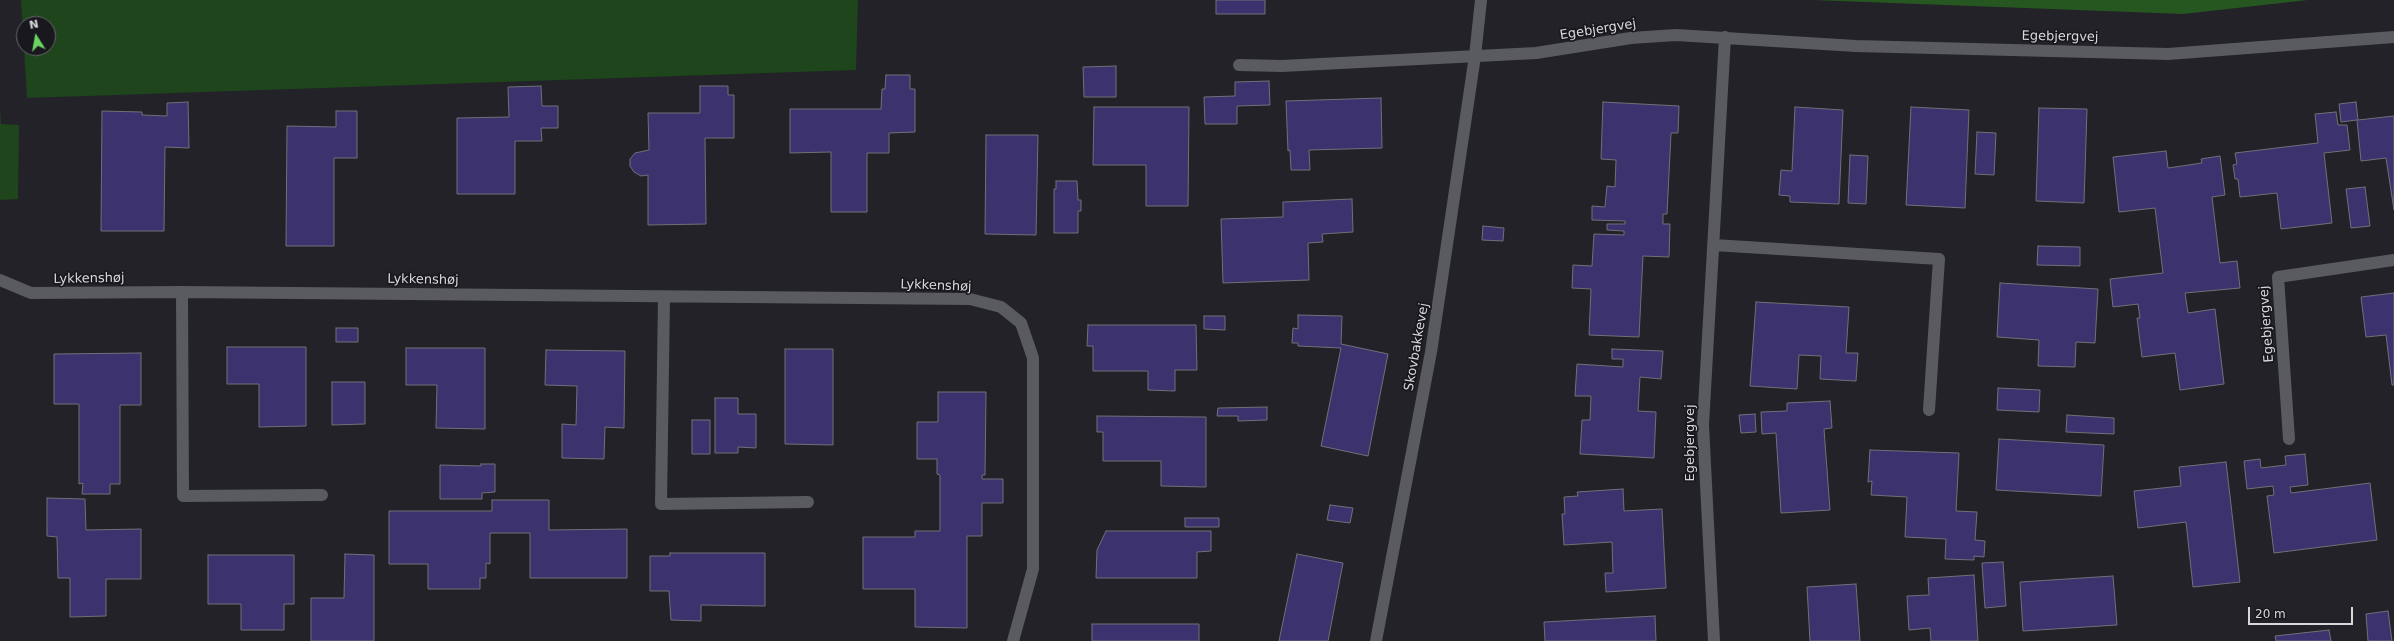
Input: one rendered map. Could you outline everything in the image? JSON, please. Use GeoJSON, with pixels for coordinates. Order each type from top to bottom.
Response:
{"type":"FeatureCollection","features":[{"type":"Feature","properties":{"kind":"street","name":"Skovbakkevej"},"geometry":{"type":"LineString","coordinates":[[1376,641],[1431,352],[1475,56],[1481,0]]}},
{"type":"Feature","properties":{"kind":"street","name":"Egebjergvej"},"geometry":{"type":"LineString","coordinates":[[1475,56],[1536,54],[1646,37],[1676,35],[1856,46],[2168,54],[2394,37]]}},
{"type":"Feature","properties":{"kind":"street","name":"Egebjergvej"},"geometry":{"type":"LineString","coordinates":[[1714,641],[1703,425],[1725,37]]}},
{"type":"Feature","properties":{"kind":"street"},"geometry":{"type":"LineString","coordinates":[[1239,65],[1282,66],[1475,56]]}},
{"type":"Feature","properties":{"kind":"street"},"geometry":{"type":"LineString","coordinates":[[1714,245],[1939,260],[1928,410]]}},
{"type":"Feature","properties":{"kind":"street","name":"Egebjergvej"},"geometry":{"type":"LineString","coordinates":[[2289,439],[2278,277],[2394,260]]}},
{"type":"Feature","properties":{"kind":"street","name":"Lykkenshøj"},"geometry":{"type":"LineString","coordinates":[[0,280],[31,294],[182,292],[970,299],[1001,307],[1021,323],[1033,358],[1033,569],[1013,641]]}},
{"type":"Feature","properties":{"kind":"street"},"geometry":{"type":"LineString","coordinates":[[182,292],[183,496],[322,495]]}},
{"type":"Feature","properties":{"kind":"street"},"geometry":{"type":"LineString","coordinates":[[664,297],[661,504],[808,502]]}},
{"type":"Feature","properties":{"kind":"green space"},"geometry":{"type":"Polygon","coordinates":[[[21,0],[858,0],[856,70],[27,98],[24,56],[56,56],[56,16],[22,16],[21,0]]]}},
{"type":"Feature","properties":{"kind":"green space"},"geometry":{"type":"Polygon","coordinates":[[[1813,0],[2308,0],[2183,14],[1813,0]]]}},
{"type":"Feature","properties":{"kind":"green space"},"geometry":{"type":"Polygon","coordinates":[[[0,108],[1,124],[19,125],[18,199],[0,200],[0,108]]]}},
{"type":"Feature","properties":{"kind":"building"},"geometry":{"type":"Polygon","coordinates":[[[1216,0],[1265,0],[1265,14],[1216,14],[1216,0]]]}},
{"type":"Feature","properties":{"kind":"building"},"geometry":{"type":"Polygon","coordinates":[[[1116,66],[1116,97],[1084,97],[1083,67],[1116,66]]]}},
{"type":"Feature","properties":{"kind":"building"},"geometry":{"type":"Polygon","coordinates":[[[886,75],[910,75],[910,89],[915,89],[915,132],[889,133],[889,153],[867,153],[867,212],[831,212],[831,152],[790,153],[790,109],[881,109],[882,89],[885,89],[886,75]]]}},
{"type":"Feature","properties":{"kind":"building"},"geometry":{"type":"Polygon","coordinates":[[[1269,81],[1270,105],[1237,106],[1237,124],[1205,124],[1204,97],[1235,96],[1235,82],[1269,81]]]}},
{"type":"Feature","properties":{"kind":"building"},"geometry":{"type":"Polygon","coordinates":[[[541,86],[542,106],[558,106],[558,128],[541,128],[542,141],[515,141],[515,194],[457,194],[457,118],[509,117],[508,87],[541,86]]]}},
{"type":"Feature","properties":{"kind":"building"},"geometry":{"type":"Polygon","coordinates":[[[700,86],[728,86],[728,95],[734,95],[734,138],[705,138],[706,224],[648,225],[648,175],[641,176],[634,172],[630,166],[630,159],[635,153],[649,150],[648,113],[700,113],[700,86]]]}},
{"type":"Feature","properties":{"kind":"building"},"geometry":{"type":"Polygon","coordinates":[[[1381,98],[1382,148],[1309,150],[1310,170],[1291,170],[1290,150],[1288,151],[1286,101],[1381,98]]]}},
{"type":"Feature","properties":{"kind":"building"},"geometry":{"type":"Polygon","coordinates":[[[188,102],[189,148],[165,147],[164,231],[101,231],[102,111],[142,112],[142,115],[167,116],[167,103],[188,102]]]}},
{"type":"Feature","properties":{"kind":"building"},"geometry":{"type":"Polygon","coordinates":[[[1603,102],[1679,106],[1678,133],[1671,133],[1667,214],[1663,214],[1663,224],[1670,224],[1669,257],[1643,256],[1639,337],[1589,335],[1591,289],[1572,288],[1573,265],[1592,266],[1594,234],[1624,235],[1624,231],[1607,230],[1607,224],[1625,224],[1625,221],[1592,220],[1592,206],[1605,207],[1607,186],[1615,187],[1616,160],[1601,159],[1603,102]]]}},
{"type":"Feature","properties":{"kind":"building"},"geometry":{"type":"Polygon","coordinates":[[[2356,102],[2358,120],[2394,116],[2394,210],[2386,158],[2361,161],[2357,120],[2341,122],[2339,104],[2356,102]]]}},
{"type":"Feature","properties":{"kind":"building"},"geometry":{"type":"Polygon","coordinates":[[[1094,107],[1189,107],[1188,206],[1146,206],[1146,165],[1093,165],[1094,107]]]}},
{"type":"Feature","properties":{"kind":"building"},"geometry":{"type":"Polygon","coordinates":[[[1795,107],[1843,110],[1839,204],[1790,202],[1790,196],[1779,195],[1781,170],[1792,171],[1795,107]]]}},
{"type":"Feature","properties":{"kind":"building"},"geometry":{"type":"Polygon","coordinates":[[[1911,107],[1969,110],[1965,208],[1906,205],[1911,107]]]}},
{"type":"Feature","properties":{"kind":"building"},"geometry":{"type":"Polygon","coordinates":[[[2039,108],[2087,109],[2084,203],[2036,201],[2039,108]]]}},
{"type":"Feature","properties":{"kind":"building"},"geometry":{"type":"Polygon","coordinates":[[[336,111],[357,111],[357,158],[334,158],[334,246],[286,246],[287,126],[336,127],[336,111]]]}},
{"type":"Feature","properties":{"kind":"building"},"geometry":{"type":"Polygon","coordinates":[[[2336,112],[2338,125],[2347,125],[2350,150],[2324,153],[2332,223],[2281,229],[2277,193],[2240,197],[2238,179],[2235,179],[2233,165],[2237,164],[2235,153],[2318,143],[2315,114],[2336,112]]]}},
{"type":"Feature","properties":{"kind":"building"},"geometry":{"type":"Polygon","coordinates":[[[1977,132],[1996,133],[1994,175],[1975,174],[1977,132]]]}},
{"type":"Feature","properties":{"kind":"building"},"geometry":{"type":"Polygon","coordinates":[[[986,135],[1038,135],[1036,235],[985,234],[986,135]]]}},
{"type":"Feature","properties":{"kind":"building"},"geometry":{"type":"Polygon","coordinates":[[[2166,151],[2168,168],[2202,163],[2201,159],[2220,156],[2225,195],[2212,197],[2220,263],[2237,261],[2240,288],[2185,293],[2188,313],[2215,309],[2224,384],[2180,390],[2175,353],[2142,357],[2137,318],[2140,318],[2138,304],[2113,307],[2110,279],[2163,273],[2155,208],[2119,212],[2113,157],[2166,151]]]}},
{"type":"Feature","properties":{"kind":"building"},"geometry":{"type":"Polygon","coordinates":[[[1850,155],[1868,156],[1866,204],[1848,203],[1850,155]]]}},
{"type":"Feature","properties":{"kind":"building"},"geometry":{"type":"Polygon","coordinates":[[[1056,181],[1077,181],[1078,200],[1081,200],[1081,211],[1078,211],[1078,233],[1054,233],[1054,189],[1056,189],[1056,181]]]}},
{"type":"Feature","properties":{"kind":"building"},"geometry":{"type":"Polygon","coordinates":[[[2365,187],[2370,226],[2351,228],[2346,189],[2365,187]]]}},
{"type":"Feature","properties":{"kind":"building"},"geometry":{"type":"Polygon","coordinates":[[[1352,199],[1353,232],[1322,234],[1323,242],[1308,243],[1309,280],[1223,283],[1221,219],[1283,217],[1283,202],[1352,199]]]}},
{"type":"Feature","properties":{"kind":"building"},"geometry":{"type":"Polygon","coordinates":[[[1483,226],[1504,228],[1503,241],[1482,240],[1483,226]]]}},
{"type":"Feature","properties":{"kind":"building"},"geometry":{"type":"Polygon","coordinates":[[[2038,246],[2080,247],[2080,266],[2037,265],[2038,246]]]}},
{"type":"Feature","properties":{"kind":"building"},"geometry":{"type":"Polygon","coordinates":[[[2000,283],[2098,289],[2095,343],[2076,342],[2075,367],[2038,366],[2039,340],[1997,337],[2000,283]]]}},
{"type":"Feature","properties":{"kind":"building"},"geometry":{"type":"Polygon","coordinates":[[[2394,293],[2394,385],[2392,385],[2386,335],[2366,337],[2361,297],[2394,293]]]}},
{"type":"Feature","properties":{"kind":"building"},"geometry":{"type":"Polygon","coordinates":[[[1756,302],[1849,307],[1846,353],[1858,353],[1856,381],[1820,379],[1821,356],[1799,355],[1797,389],[1750,386],[1756,302]]]}},
{"type":"Feature","properties":{"kind":"building"},"geometry":{"type":"Polygon","coordinates":[[[1298,315],[1342,316],[1341,344],[1388,354],[1368,456],[1321,446],[1341,348],[1298,346],[1298,343],[1292,343],[1293,328],[1298,329],[1298,315]]]}},
{"type":"Feature","properties":{"kind":"building"},"geometry":{"type":"Polygon","coordinates":[[[1204,316],[1225,316],[1225,330],[1204,329],[1204,316]]]}},
{"type":"Feature","properties":{"kind":"building"},"geometry":{"type":"Polygon","coordinates":[[[1088,325],[1196,325],[1197,370],[1175,370],[1175,391],[1148,390],[1148,371],[1093,371],[1093,346],[1087,346],[1088,325]]]}},
{"type":"Feature","properties":{"kind":"building"},"geometry":{"type":"Polygon","coordinates":[[[336,328],[358,328],[358,342],[336,342],[336,328]]]}},
{"type":"Feature","properties":{"kind":"building"},"geometry":{"type":"Polygon","coordinates":[[[227,347],[306,347],[306,426],[259,427],[259,384],[227,384],[227,347]]]}},
{"type":"Feature","properties":{"kind":"building"},"geometry":{"type":"Polygon","coordinates":[[[406,348],[485,348],[485,429],[436,428],[437,385],[406,385],[406,348]]]}},
{"type":"Feature","properties":{"kind":"building"},"geometry":{"type":"Polygon","coordinates":[[[785,349],[833,349],[833,445],[785,444],[785,349]]]}},
{"type":"Feature","properties":{"kind":"building"},"geometry":{"type":"Polygon","coordinates":[[[1612,349],[1663,351],[1661,379],[1640,377],[1638,411],[1656,412],[1654,458],[1580,454],[1582,420],[1590,420],[1591,396],[1575,396],[1577,364],[1623,367],[1623,359],[1612,359],[1612,349]]]}},
{"type":"Feature","properties":{"kind":"building"},"geometry":{"type":"Polygon","coordinates":[[[546,350],[625,351],[624,428],[605,427],[604,459],[562,458],[562,424],[576,425],[577,386],[545,385],[546,350]]]}},
{"type":"Feature","properties":{"kind":"building"},"geometry":{"type":"Polygon","coordinates":[[[141,353],[141,405],[120,405],[120,484],[110,484],[110,494],[82,494],[83,483],[79,484],[79,404],[54,404],[54,354],[141,353]]]}},
{"type":"Feature","properties":{"kind":"building"},"geometry":{"type":"Polygon","coordinates":[[[332,382],[365,382],[365,424],[332,425],[332,382]]]}},
{"type":"Feature","properties":{"kind":"building"},"geometry":{"type":"Polygon","coordinates":[[[1998,388],[2040,390],[2039,412],[1997,410],[1998,388]]]}},
{"type":"Feature","properties":{"kind":"building"},"geometry":{"type":"Polygon","coordinates":[[[938,392],[986,392],[985,475],[982,475],[982,479],[1003,479],[1003,503],[982,503],[982,536],[967,536],[967,628],[915,627],[915,589],[863,589],[863,537],[915,537],[915,531],[940,531],[940,475],[937,474],[937,459],[917,459],[917,422],[938,422],[938,392]]]}},
{"type":"Feature","properties":{"kind":"building"},"geometry":{"type":"Polygon","coordinates":[[[715,398],[738,398],[738,414],[756,414],[756,448],[738,447],[738,453],[715,453],[715,398]]]}},
{"type":"Feature","properties":{"kind":"building"},"geometry":{"type":"Polygon","coordinates":[[[1830,401],[1832,428],[1824,429],[1830,510],[1781,513],[1776,433],[1762,434],[1761,412],[1787,411],[1787,403],[1830,401]]]}},
{"type":"Feature","properties":{"kind":"building"},"geometry":{"type":"Polygon","coordinates":[[[1267,407],[1267,420],[1238,421],[1238,416],[1217,416],[1218,408],[1267,407]]]}},
{"type":"Feature","properties":{"kind":"building"},"geometry":{"type":"Polygon","coordinates":[[[1755,414],[1756,432],[1741,433],[1739,415],[1755,414]]]}},
{"type":"Feature","properties":{"kind":"building"},"geometry":{"type":"Polygon","coordinates":[[[2067,415],[2114,418],[2114,434],[2066,432],[2067,415]]]}},
{"type":"Feature","properties":{"kind":"building"},"geometry":{"type":"Polygon","coordinates":[[[1097,416],[1206,417],[1206,487],[1161,486],[1161,461],[1103,461],[1103,432],[1097,432],[1097,416]]]}},
{"type":"Feature","properties":{"kind":"building"},"geometry":{"type":"Polygon","coordinates":[[[692,420],[710,420],[710,454],[692,454],[692,420]]]}},
{"type":"Feature","properties":{"kind":"building"},"geometry":{"type":"Polygon","coordinates":[[[1999,439],[2104,445],[2101,496],[1996,490],[1999,439]]]}},
{"type":"Feature","properties":{"kind":"building"},"geometry":{"type":"Polygon","coordinates":[[[1870,450],[1959,453],[1956,511],[1977,512],[1975,540],[1985,541],[1984,557],[1974,556],[1974,560],[1945,559],[1946,539],[1905,537],[1907,497],[1871,495],[1872,481],[1868,482],[1870,450]]]}},
{"type":"Feature","properties":{"kind":"building"},"geometry":{"type":"Polygon","coordinates":[[[2305,454],[2308,485],[2290,487],[2291,493],[2370,483],[2377,540],[2274,553],[2267,496],[2274,495],[2273,486],[2247,489],[2244,461],[2260,459],[2261,468],[2286,465],[2285,456],[2305,454]]]}},
{"type":"Feature","properties":{"kind":"building"},"geometry":{"type":"Polygon","coordinates":[[[2226,462],[2240,582],[2193,587],[2186,522],[2138,528],[2134,491],[2181,486],[2179,467],[2226,462]]]}},
{"type":"Feature","properties":{"kind":"building"},"geometry":{"type":"Polygon","coordinates":[[[481,464],[495,464],[495,492],[482,493],[482,499],[440,499],[440,465],[481,466],[481,464]]]}},
{"type":"Feature","properties":{"kind":"building"},"geometry":{"type":"Polygon","coordinates":[[[1623,489],[1624,511],[1662,509],[1666,588],[1606,592],[1605,573],[1613,573],[1612,542],[1564,545],[1562,514],[1565,514],[1564,497],[1578,496],[1577,492],[1623,489]]]}},
{"type":"Feature","properties":{"kind":"building"},"geometry":{"type":"Polygon","coordinates":[[[47,498],[85,499],[86,530],[141,529],[141,579],[106,579],[106,616],[70,617],[70,578],[58,578],[57,537],[47,536],[47,498]]]}},
{"type":"Feature","properties":{"kind":"building"},"geometry":{"type":"Polygon","coordinates":[[[492,500],[549,500],[549,530],[627,529],[627,578],[530,578],[530,533],[490,533],[490,564],[486,563],[486,578],[480,578],[480,589],[428,589],[428,564],[389,564],[389,511],[492,511],[492,500]]]}},
{"type":"Feature","properties":{"kind":"building"},"geometry":{"type":"Polygon","coordinates":[[[1330,505],[1353,508],[1350,523],[1327,520],[1330,505]]]}},
{"type":"Feature","properties":{"kind":"building"},"geometry":{"type":"Polygon","coordinates":[[[1185,518],[1219,518],[1219,527],[1185,527],[1185,518]]]}},
{"type":"Feature","properties":{"kind":"building"},"geometry":{"type":"Polygon","coordinates":[[[1106,531],[1211,531],[1211,551],[1197,552],[1197,578],[1096,578],[1097,550],[1106,531]]]}},
{"type":"Feature","properties":{"kind":"building"},"geometry":{"type":"Polygon","coordinates":[[[670,553],[765,553],[765,606],[701,605],[701,621],[671,620],[669,591],[650,591],[650,556],[670,556],[670,553]]]}},
{"type":"Feature","properties":{"kind":"building"},"geometry":{"type":"Polygon","coordinates":[[[345,554],[374,555],[374,641],[311,641],[311,598],[344,598],[345,554]]]}},
{"type":"Feature","properties":{"kind":"building"},"geometry":{"type":"Polygon","coordinates":[[[1297,554],[1343,563],[1328,641],[1279,641],[1297,554]]]}},
{"type":"Feature","properties":{"kind":"building"},"geometry":{"type":"Polygon","coordinates":[[[208,555],[294,555],[294,604],[284,604],[284,630],[241,630],[241,604],[208,604],[208,555]]]}},
{"type":"Feature","properties":{"kind":"building"},"geometry":{"type":"Polygon","coordinates":[[[2003,562],[2006,606],[1985,608],[1982,563],[2003,562]]]}},
{"type":"Feature","properties":{"kind":"building"},"geometry":{"type":"Polygon","coordinates":[[[1974,575],[1978,641],[1931,641],[1930,628],[1909,630],[1907,596],[1929,595],[1928,578],[1974,575]]]}},
{"type":"Feature","properties":{"kind":"building"},"geometry":{"type":"Polygon","coordinates":[[[2113,576],[2117,625],[2023,631],[2020,582],[2113,576]]]}},
{"type":"Feature","properties":{"kind":"building"},"geometry":{"type":"Polygon","coordinates":[[[1856,584],[1860,641],[1810,641],[1807,587],[1856,584]]]}},
{"type":"Feature","properties":{"kind":"building"},"geometry":{"type":"Polygon","coordinates":[[[2388,611],[2392,641],[2368,641],[2366,614],[2388,611]]]}},
{"type":"Feature","properties":{"kind":"building"},"geometry":{"type":"Polygon","coordinates":[[[1655,616],[1656,641],[1545,641],[1544,622],[1655,616]]]}},
{"type":"Feature","properties":{"kind":"building"},"geometry":{"type":"Polygon","coordinates":[[[1092,624],[1199,624],[1199,641],[1092,641],[1092,624]]]}},
{"type":"Feature","properties":{"kind":"building"},"geometry":{"type":"Polygon","coordinates":[[[2329,630],[2331,641],[2276,641],[2275,636],[2329,630]]]}}]}
